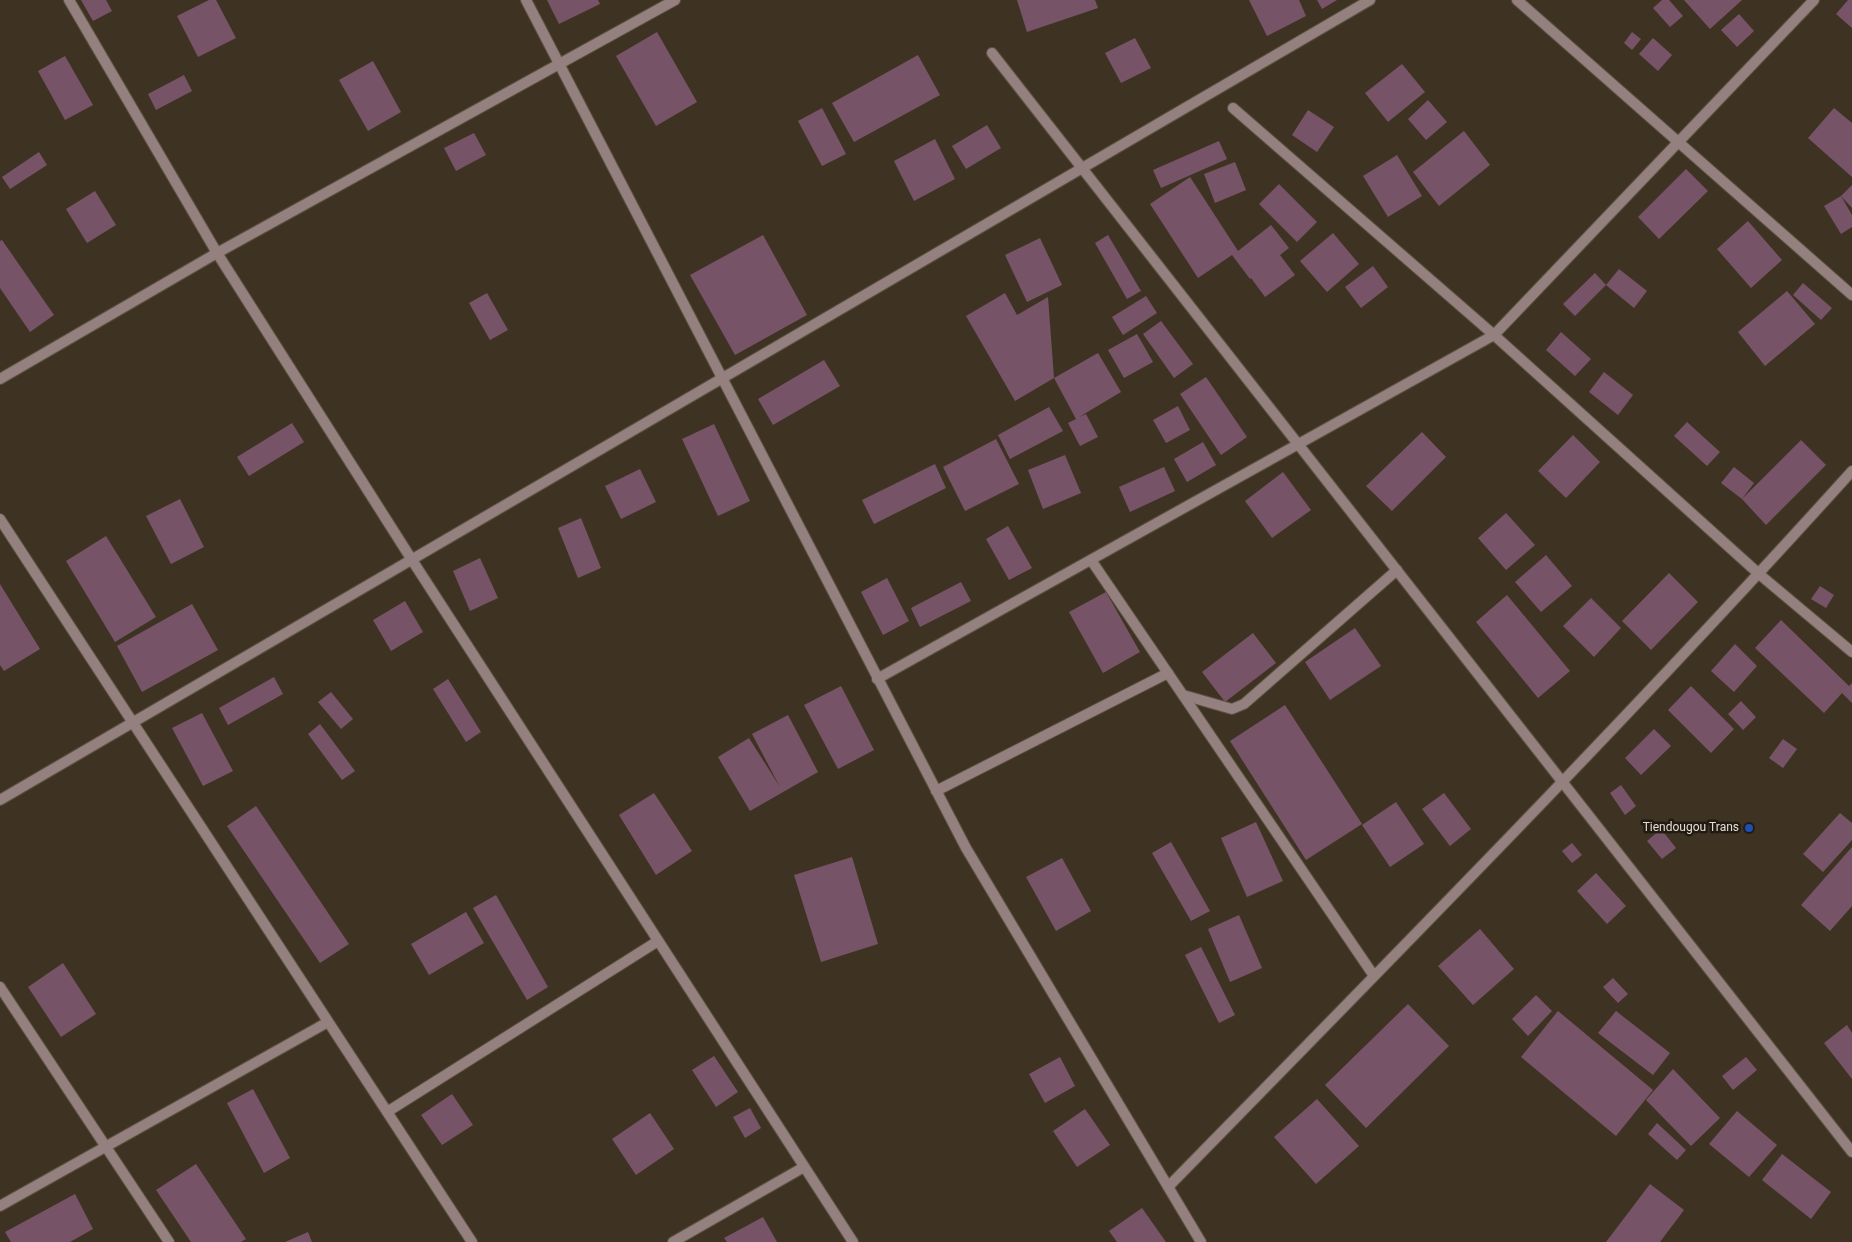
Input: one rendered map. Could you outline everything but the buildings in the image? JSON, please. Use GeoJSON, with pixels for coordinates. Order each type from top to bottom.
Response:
{"type":"FeatureCollection","features":[{"type":"Feature","properties":{"kind":"street"},"geometry":{"type":"LineString","coordinates":[[69,0],[217,253],[412,560],[853,1242]]}},
{"type":"Feature","properties":{"kind":"street"},"geometry":{"type":"LineString","coordinates":[[526,0],[966,848],[1201,1242]]}},
{"type":"Feature","properties":{"kind":"street"},"geometry":{"type":"LineString","coordinates":[[0,379],[217,253],[675,0]]}},
{"type":"Feature","properties":{"kind":"street"},"geometry":{"type":"LineString","coordinates":[[0,800],[1370,0]]}},
{"type":"Feature","properties":{"kind":"street"},"geometry":{"type":"LineString","coordinates":[[1517,0],[1852,295]]}},
{"type":"Feature","properties":{"kind":"street"},"geometry":{"type":"LineString","coordinates":[[877,679],[1494,335],[1814,0]]}},
{"type":"Feature","properties":{"kind":"street"},"geometry":{"type":"LineString","coordinates":[[992,53],[1852,1152]]}},
{"type":"Feature","properties":{"kind":"street"},"geometry":{"type":"LineString","coordinates":[[1233,108],[1494,335],[1759,574],[1852,652]]}},
{"type":"Feature","properties":{"kind":"street"},"geometry":{"type":"LineString","coordinates":[[1168,1187],[1563,782],[1759,574],[1852,471]]}},
{"type":"Feature","properties":{"kind":"street"},"geometry":{"type":"LineString","coordinates":[[0,519],[472,1242]]}},
{"type":"Feature","properties":{"kind":"street"},"geometry":{"type":"LineString","coordinates":[[1091,560],[1374,976]]}},
{"type":"Feature","properties":{"kind":"street"},"geometry":{"type":"LineString","coordinates":[[1183,695],[1232,708],[1244,704],[1396,570]]}},
{"type":"Feature","properties":{"kind":"street"},"geometry":{"type":"LineString","coordinates":[[936,791],[1168,673]]}},
{"type":"Feature","properties":{"kind":"street"},"geometry":{"type":"LineString","coordinates":[[387,1112],[658,941]]}},
{"type":"Feature","properties":{"kind":"street"},"geometry":{"type":"LineString","coordinates":[[0,987],[169,1242]]}},
{"type":"Feature","properties":{"kind":"street"},"geometry":{"type":"LineString","coordinates":[[0,1206],[328,1022]]}},
{"type":"Feature","properties":{"kind":"street"},"geometry":{"type":"LineString","coordinates":[[673,1242],[804,1167]]}},
{"type":"Feature","properties":{"kind":"place","name":"Tiendougou Trans"},"geometry":{"type":"Point","coordinates":[1749,828]}}]}
